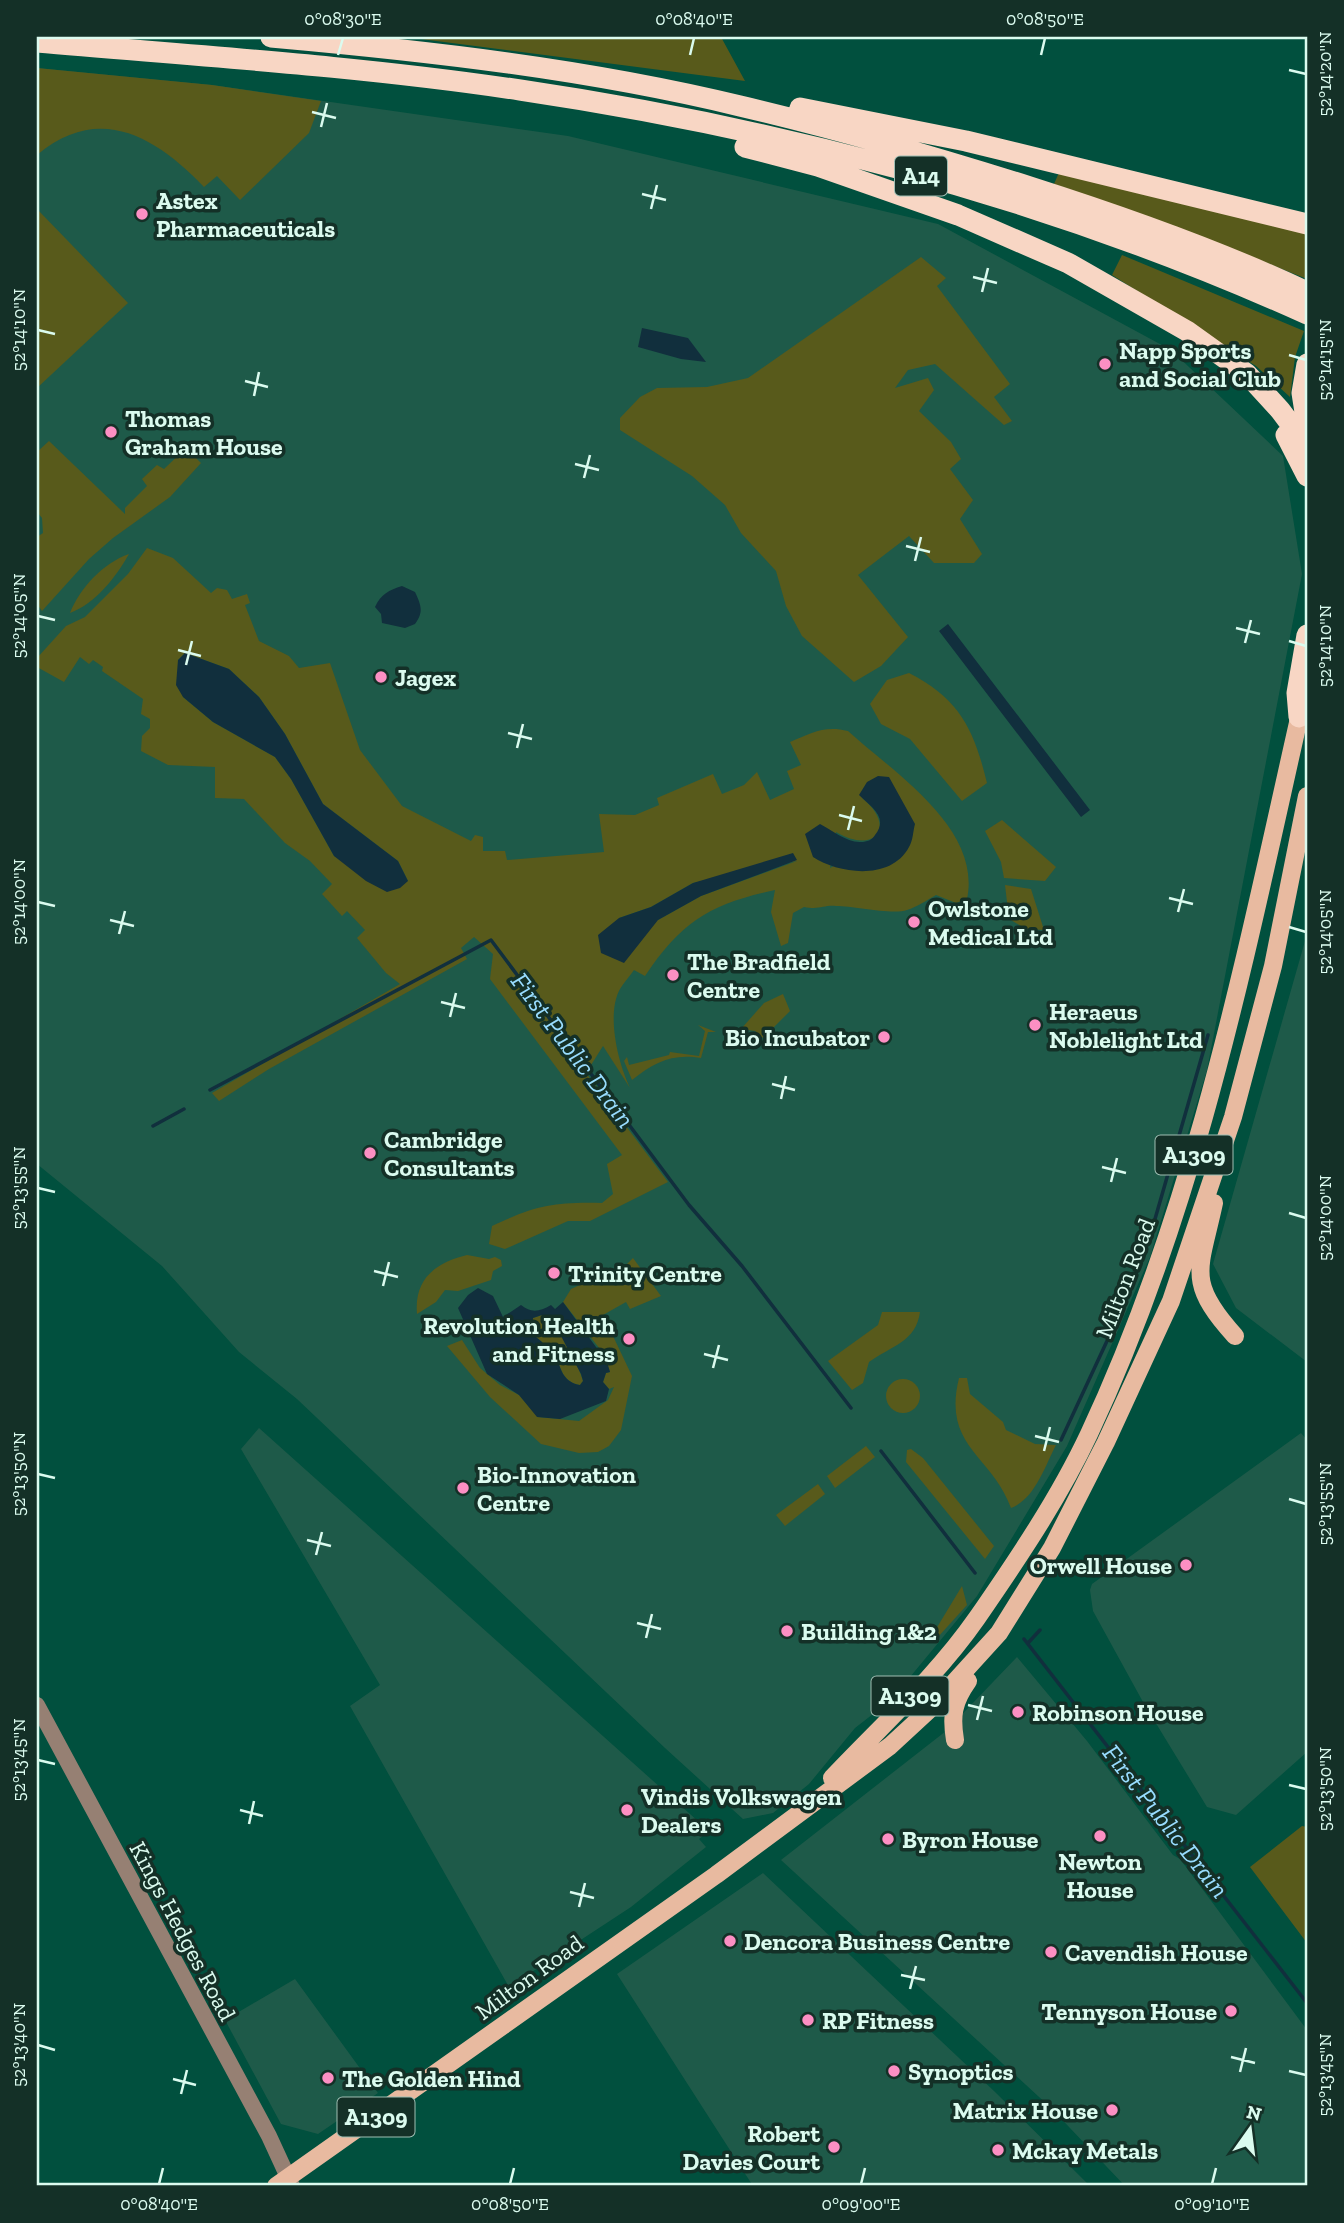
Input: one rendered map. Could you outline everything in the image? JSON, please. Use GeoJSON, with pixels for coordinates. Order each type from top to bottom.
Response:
{"type":"FeatureCollection","features":[{"type":"Feature","properties":{"kind":"highway","name":"A14"},"geometry":{"type":"LineString","coordinates":[[271,37],[509,64],[739,105],[965,166],[1076,202],[1189,242],[1307,292]]}},
{"type":"Feature","properties":{"kind":"highway","name":"A14"},"geometry":{"type":"LineString","coordinates":[[37,42],[339,68],[520,90],[636,110],[798,145],[949,183],[1070,221],[1307,314]]}},
{"type":"Feature","properties":{"kind":"highway","name":"A14"},"geometry":{"type":"LineString","coordinates":[[520,90],[565,106],[687,132],[818,166],[958,215],[1068,263],[1187,331],[1247,374],[1280,410],[1307,446]]}},
{"type":"Feature","properties":{"kind":"highway","name":"A14"},"geometry":{"type":"LineString","coordinates":[[739,105],[795,107],[966,141],[1307,224]]}},
{"type":"Feature","properties":{"kind":"highway","name":"A14"},"geometry":{"type":"LineString","coordinates":[[1138,184],[1170,183],[1307,209]]}},
{"type":"Feature","properties":{"kind":"highway"},"geometry":{"type":"LineString","coordinates":[[1132,300],[1231,373],[1286,435],[1307,477]]}},
{"type":"Feature","properties":{"kind":"highway"},"geometry":{"type":"LineString","coordinates":[[1306,366],[1302,393],[1307,425]]}},
{"type":"Feature","properties":{"kind":"highway"},"geometry":{"type":"LineString","coordinates":[[1299,717],[1297,693],[1307,635]]}},
{"type":"Feature","properties":{"kind":"main road","name":"Milton Road"},"geometry":{"type":"LineString","coordinates":[[808,1804],[949,1654],[975,1621],[1089,1435],[1148,1293],[1182,1198],[1233,1016],[1307,683]]}},
{"type":"Feature","properties":{"kind":"main road","name":"Milton Road"},"geometry":{"type":"LineString","coordinates":[[285,2183],[504,2026],[531,2003],[716,1875],[808,1804],[890,1746],[929,1710],[987,1648],[1052,1548],[1107,1442],[1171,1300],[1233,1117],[1273,966],[1307,796]]}},
{"type":"Feature","properties":{"kind":"main road","name":"A1309"},"geometry":{"type":"LineString","coordinates":[[1233,1117],[1199,1273],[1203,1295],[1235,1336]]}},
{"type":"Feature","properties":{"kind":"main road","name":"A1309"},"geometry":{"type":"LineString","coordinates":[[1024,1545],[1032,1545],[1050,1530],[1107,1442]]}},
{"type":"Feature","properties":{"kind":"main road","name":"A1309"},"geometry":{"type":"LineString","coordinates":[[955,1741],[951,1716],[955,1701],[982,1661],[987,1648]]}},
{"type":"Feature","properties":{"kind":"main road","name":"A1309"},"geometry":{"type":"LineString","coordinates":[[854,1755],[872,1746],[911,1712],[920,1708],[929,1710]]}},
{"type":"Feature","properties":{"kind":"street","name":"Kings Hedges Road"},"geometry":{"type":"LineString","coordinates":[[37,1705],[269,2136],[285,2183]]}},
{"type":"Feature","properties":{"kind":"shaded area"},"geometry":{"type":"Polygon","coordinates":[[[721,37],[745,81],[413,38],[721,37]]]}},
{"type":"Feature","properties":{"kind":"shaded area"},"geometry":{"type":"Polygon","coordinates":[[[37,68],[212,85],[568,136],[938,224],[1171,350],[1283,456],[1302,574],[1207,1070],[1150,1257],[1067,1446],[977,1596],[891,1700],[855,1728],[809,1784],[773,1813],[743,1819],[297,1399],[239,1352],[162,1266],[37,1164],[37,68]]]}},
{"type":"Feature","properties":{"kind":"shaded area"},"geometry":{"type":"Polygon","coordinates":[[[37,68],[212,85],[321,101],[309,133],[240,200],[217,176],[204,187],[167,154],[147,141],[126,133],[105,129],[83,131],[60,139],[37,155],[37,68]]]}},
{"type":"Feature","properties":{"kind":"shaded area"},"geometry":{"type":"Polygon","coordinates":[[[1061,168],[1307,230],[1307,279],[1192,233],[1054,184],[1061,168]]]}},
{"type":"Feature","properties":{"kind":"shaded area"},"geometry":{"type":"Polygon","coordinates":[[[37,209],[128,303],[37,388],[37,209]]]}},
{"type":"Feature","properties":{"kind":"shaded area"},"geometry":{"type":"Polygon","coordinates":[[[1122,255],[1304,331],[1295,357],[1290,397],[1256,366],[1112,275],[1122,255]]]}},
{"type":"Feature","properties":{"kind":"shaded area"},"geometry":{"type":"Polygon","coordinates":[[[921,257],[946,278],[937,286],[1010,384],[994,397],[1012,421],[1004,425],[935,364],[908,370],[895,388],[928,378],[934,390],[919,411],[951,442],[961,459],[950,469],[973,500],[960,519],[982,554],[974,563],[934,563],[909,536],[858,575],[908,637],[881,666],[854,682],[802,636],[786,606],[776,571],[741,533],[725,505],[692,476],[620,430],[620,418],[640,397],[657,388],[707,387],[748,378],[921,257]]]}},
{"type":"Feature","properties":{"kind":"shaded area"},"geometry":{"type":"Polygon","coordinates":[[[642,328],[688,338],[706,362],[681,359],[638,347],[642,328]]]}},
{"type":"Feature","properties":{"kind":"shaded area"},"geometry":{"type":"Polygon","coordinates":[[[49,441],[125,514],[125,508],[147,486],[142,479],[157,465],[164,469],[186,448],[201,463],[170,497],[89,559],[42,611],[37,604],[37,537],[43,533],[42,518],[37,512],[37,452],[49,441]]]}},
{"type":"Feature","properties":{"kind":"shaded area"},"geometry":{"type":"Polygon","coordinates":[[[147,548],[173,558],[211,593],[217,588],[227,590],[232,599],[247,594],[250,603],[245,605],[259,641],[289,656],[299,668],[330,663],[360,750],[402,806],[471,841],[475,835],[483,837],[483,851],[505,851],[507,860],[604,852],[599,814],[635,815],[659,805],[657,798],[713,774],[722,794],[744,785],[757,772],[770,800],[794,789],[787,771],[801,765],[790,742],[818,731],[840,729],[848,731],[910,784],[948,826],[961,849],[968,873],[967,899],[956,903],[936,895],[900,911],[836,906],[804,907],[793,913],[788,943],[781,946],[771,912],[775,890],[752,895],[715,909],[685,928],[645,976],[634,970],[616,999],[615,1038],[621,1066],[630,1088],[603,1046],[586,1073],[668,1182],[590,1221],[568,1221],[505,1249],[489,1244],[492,1226],[521,1213],[558,1204],[602,1203],[613,1194],[607,1164],[622,1155],[490,979],[493,954],[474,937],[461,948],[467,959],[269,1069],[219,1101],[212,1093],[400,984],[386,973],[357,938],[365,930],[347,911],[342,916],[322,894],[332,884],[310,861],[285,843],[244,799],[215,798],[215,767],[168,765],[141,751],[142,736],[150,728],[150,719],[141,714],[143,699],[102,671],[103,667],[93,660],[89,664],[80,657],[64,682],[37,667],[37,658],[66,626],[85,617],[128,574],[147,548]],[[185,653],[178,660],[183,697],[213,722],[275,757],[291,779],[334,856],[408,881],[398,861],[323,804],[285,734],[259,697],[229,669],[185,653]],[[862,798],[873,809],[880,828],[877,834],[870,839],[861,840],[836,832],[830,868],[915,824],[862,798]],[[797,861],[693,883],[651,907],[619,918],[658,920],[701,896],[797,861]]]}},
{"type":"Feature","properties":{"kind":"shaded area"},"geometry":{"type":"Polygon","coordinates":[[[129,554],[104,589],[88,603],[70,613],[93,578],[119,558],[129,554]]]}},
{"type":"Feature","properties":{"kind":"shaded area"},"geometry":{"type":"Polygon","coordinates":[[[402,586],[415,592],[421,608],[415,624],[405,628],[382,623],[381,614],[375,607],[386,593],[402,586]]]}},
{"type":"Feature","properties":{"kind":"shaded area"},"geometry":{"type":"Polygon","coordinates":[[[948,624],[1090,810],[1081,817],[939,631],[948,624]]]}},
{"type":"Feature","properties":{"kind":"shaded area"},"geometry":{"type":"Polygon","coordinates":[[[185,653],[229,669],[259,697],[285,734],[323,804],[398,861],[408,881],[400,888],[387,892],[366,881],[334,856],[291,779],[275,757],[213,722],[183,697],[176,685],[178,660],[185,653]]]}},
{"type":"Feature","properties":{"kind":"shaded area"},"geometry":{"type":"Polygon","coordinates":[[[909,673],[953,705],[970,732],[987,783],[962,801],[910,739],[881,724],[870,704],[887,680],[909,673]]]}},
{"type":"Feature","properties":{"kind":"shaded area"},"geometry":{"type":"Polygon","coordinates":[[[878,776],[889,777],[915,824],[910,845],[901,858],[878,870],[864,871],[836,867],[813,857],[805,834],[820,824],[856,842],[874,837],[879,829],[879,818],[859,795],[867,782],[878,776]]]}},
{"type":"Feature","properties":{"kind":"shaded area"},"geometry":{"type":"Polygon","coordinates":[[[1002,820],[1056,867],[1045,881],[1004,878],[1001,862],[985,831],[1002,820]]]}},
{"type":"Feature","properties":{"kind":"shaded area"},"geometry":{"type":"Polygon","coordinates":[[[793,853],[797,860],[701,896],[658,920],[624,963],[601,953],[598,935],[619,918],[651,907],[693,883],[793,853]]]}},
{"type":"Feature","properties":{"kind":"shaded area"},"geometry":{"type":"Polygon","coordinates":[[[1005,885],[1031,889],[1044,930],[1026,929],[1009,919],[1005,885]]]}},
{"type":"Feature","properties":{"kind":"shaded area"},"geometry":{"type":"Polygon","coordinates":[[[1307,934],[1307,1362],[1236,1308],[1213,1264],[1307,934]]]}},
{"type":"Feature","properties":{"kind":"shaded area"},"geometry":{"type":"Polygon","coordinates":[[[783,994],[790,1011],[763,1038],[755,1031],[741,1029],[764,1003],[783,994]]]}},
{"type":"Feature","properties":{"kind":"shaded area"},"geometry":{"type":"Polygon","coordinates":[[[698,1025],[716,1032],[708,1032],[701,1058],[664,1060],[632,1080],[624,1061],[627,1057],[629,1065],[669,1055],[670,1052],[699,1056],[705,1031],[698,1025]]]}},
{"type":"Feature","properties":{"kind":"shaded area"},"geometry":{"type":"Polygon","coordinates":[[[467,1255],[489,1259],[495,1257],[501,1260],[502,1266],[493,1271],[491,1280],[458,1291],[445,1290],[436,1302],[417,1314],[419,1291],[429,1274],[445,1263],[467,1255]]]}},
{"type":"Feature","properties":{"kind":"shaded area"},"geometry":{"type":"Polygon","coordinates":[[[633,1258],[661,1296],[630,1309],[626,1302],[603,1315],[632,1376],[621,1430],[609,1446],[598,1452],[579,1453],[541,1444],[490,1397],[447,1346],[462,1340],[480,1368],[500,1385],[519,1395],[538,1417],[579,1421],[608,1400],[614,1387],[609,1389],[603,1382],[606,1373],[610,1372],[603,1353],[563,1302],[571,1289],[627,1264],[633,1258]]]}},
{"type":"Feature","properties":{"kind":"shaded area"},"geometry":{"type":"Polygon","coordinates":[[[478,1288],[493,1296],[503,1317],[521,1305],[535,1311],[551,1305],[555,1309],[563,1302],[607,1362],[610,1372],[606,1373],[603,1382],[609,1389],[606,1401],[560,1419],[537,1417],[519,1395],[487,1374],[458,1308],[468,1295],[478,1288]],[[552,1316],[533,1318],[531,1333],[542,1342],[546,1351],[557,1357],[567,1379],[580,1385],[583,1381],[581,1374],[561,1336],[561,1325],[552,1316]]]}},
{"type":"Feature","properties":{"kind":"shaded area"},"geometry":{"type":"Polygon","coordinates":[[[882,1312],[920,1312],[918,1322],[908,1337],[869,1362],[863,1383],[852,1390],[828,1361],[878,1325],[882,1312]]]}},
{"type":"Feature","properties":{"kind":"shaded area"},"geometry":{"type":"Polygon","coordinates":[[[552,1316],[561,1325],[564,1340],[583,1381],[580,1385],[567,1379],[557,1357],[546,1351],[542,1342],[531,1333],[533,1318],[552,1316]]]}},
{"type":"Feature","properties":{"kind":"shaded area"},"geometry":{"type":"Polygon","coordinates":[[[959,1378],[967,1378],[970,1394],[1003,1422],[1006,1430],[1035,1444],[1056,1445],[1033,1490],[1011,1508],[1003,1490],[963,1435],[957,1420],[959,1378]]]}},
{"type":"Feature","properties":{"kind":"shaded area"},"geometry":{"type":"Polygon","coordinates":[[[903,1379],[915,1384],[920,1396],[915,1408],[903,1413],[891,1408],[886,1396],[891,1384],[903,1379]]]}},
{"type":"Feature","properties":{"kind":"shaded area"},"geometry":{"type":"Polygon","coordinates":[[[259,1428],[709,1831],[699,1839],[706,1847],[631,1907],[509,1987],[350,1706],[380,1685],[241,1449],[259,1428]]]}},
{"type":"Feature","properties":{"kind":"shaded area"},"geometry":{"type":"Polygon","coordinates":[[[1301,1433],[1307,1440],[1307,1752],[1236,1815],[1207,1807],[1143,1702],[1093,1611],[1090,1590],[1092,1584],[1301,1433]]]}},
{"type":"Feature","properties":{"kind":"shaded area"},"geometry":{"type":"Polygon","coordinates":[[[866,1446],[875,1457],[835,1488],[827,1476],[866,1446]]]}},
{"type":"Feature","properties":{"kind":"shaded area"},"geometry":{"type":"Polygon","coordinates":[[[911,1449],[923,1458],[994,1546],[985,1559],[906,1462],[907,1450],[911,1449]]]}},
{"type":"Feature","properties":{"kind":"shaded area"},"geometry":{"type":"Polygon","coordinates":[[[818,1484],[825,1494],[785,1526],[776,1515],[818,1484]]]}},
{"type":"Feature","properties":{"kind":"shaded area"},"geometry":{"type":"Polygon","coordinates":[[[962,1586],[967,1605],[938,1637],[936,1629],[962,1586]]]}},
{"type":"Feature","properties":{"kind":"shaded area"},"geometry":{"type":"Polygon","coordinates":[[[1017,1657],[1087,1741],[1173,1855],[1180,1859],[1307,2030],[1307,2186],[1125,2186],[1051,2108],[781,1860],[946,1731],[1017,1657]]]}},
{"type":"Feature","properties":{"kind":"shaded area"},"geometry":{"type":"Polygon","coordinates":[[[1302,1826],[1307,1827],[1307,1943],[1250,1867],[1302,1826]]]}},
{"type":"Feature","properties":{"kind":"shaded area"},"geometry":{"type":"Polygon","coordinates":[[[763,1873],[994,2091],[1090,2186],[753,2186],[617,1974],[763,1873]]]}},
{"type":"Feature","properties":{"kind":"shaded area"},"geometry":{"type":"Polygon","coordinates":[[[295,1979],[378,2093],[318,2134],[281,2124],[225,2020],[295,1979]]]}},
{"type":"Feature","properties":{"kind":"waterway","name":"First Public Drain"},"geometry":{"type":"LineString","coordinates":[[210,1090],[491,940],[689,1205],[742,1266],[851,1408]]}},
{"type":"Feature","properties":{"kind":"waterway"},"geometry":{"type":"LineString","coordinates":[[1155,1219],[1208,1035]]}},
{"type":"Feature","properties":{"kind":"waterway"},"geometry":{"type":"LineString","coordinates":[[153,1126],[184,1109]]}},
{"type":"Feature","properties":{"kind":"waterway"},"geometry":{"type":"LineString","coordinates":[[1134,1279],[1148,1240]]}},
{"type":"Feature","properties":{"kind":"waterway"},"geometry":{"type":"LineString","coordinates":[[1061,1440],[1120,1313]]}},
{"type":"Feature","properties":{"kind":"waterway"},"geometry":{"type":"LineString","coordinates":[[881,1451],[975,1573]]}},
{"type":"Feature","properties":{"kind":"waterway"},"geometry":{"type":"LineString","coordinates":[[1028,1643],[1040,1630]]}},
{"type":"Feature","properties":{"kind":"waterway","name":"First Public Drain"},"geometry":{"type":"LineString","coordinates":[[1024,1639],[1307,2003]]}},
{"type":"Feature","properties":{"kind":"place","name":"Astex Pharmaceuticals"},"geometry":{"type":"Point","coordinates":[142,214]}},
{"type":"Feature","properties":{"kind":"place","name":"Napp Sports and Social Club"},"geometry":{"type":"Point","coordinates":[1105,364]}},
{"type":"Feature","properties":{"kind":"place","name":"Thomas Graham House"},"geometry":{"type":"Point","coordinates":[111,432]}},
{"type":"Feature","properties":{"kind":"place","name":"Jagex"},"geometry":{"type":"Point","coordinates":[381,677]}},
{"type":"Feature","properties":{"kind":"place","name":"Owlstone Medical Ltd"},"geometry":{"type":"Point","coordinates":[914,922]}},
{"type":"Feature","properties":{"kind":"place","name":"The Bradfield Centre"},"geometry":{"type":"Point","coordinates":[673,975]}},
{"type":"Feature","properties":{"kind":"place","name":"Heraeus Noblelight Ltd"},"geometry":{"type":"Point","coordinates":[1035,1025]}},
{"type":"Feature","properties":{"kind":"place","name":"Bio Incubator"},"geometry":{"type":"Point","coordinates":[884,1037]}},
{"type":"Feature","properties":{"kind":"place","name":"Cambridge Consultants"},"geometry":{"type":"Point","coordinates":[370,1153]}},
{"type":"Feature","properties":{"kind":"place","name":"Trinity Centre"},"geometry":{"type":"Point","coordinates":[554,1273]}},
{"type":"Feature","properties":{"kind":"place","name":"Revolution Health and Fitness"},"geometry":{"type":"Point","coordinates":[629,1339]}},
{"type":"Feature","properties":{"kind":"place","name":"Bio-Innovation Centre"},"geometry":{"type":"Point","coordinates":[463,1488]}},
{"type":"Feature","properties":{"kind":"place","name":"Orwell House"},"geometry":{"type":"Point","coordinates":[1186,1565]}},
{"type":"Feature","properties":{"kind":"place","name":"Building 1&2"},"geometry":{"type":"Point","coordinates":[787,1631]}},
{"type":"Feature","properties":{"kind":"place","name":"Robinson House"},"geometry":{"type":"Point","coordinates":[1018,1712]}},
{"type":"Feature","properties":{"kind":"place","name":"Vindis Volkswagen Dealers"},"geometry":{"type":"Point","coordinates":[627,1810]}},
{"type":"Feature","properties":{"kind":"place","name":"Newton House"},"geometry":{"type":"Point","coordinates":[1100,1836]}},
{"type":"Feature","properties":{"kind":"place","name":"Byron House"},"geometry":{"type":"Point","coordinates":[888,1839]}},
{"type":"Feature","properties":{"kind":"place","name":"Dencora Business Centre"},"geometry":{"type":"Point","coordinates":[730,1941]}},
{"type":"Feature","properties":{"kind":"place","name":"Cavendish House"},"geometry":{"type":"Point","coordinates":[1051,1952]}},
{"type":"Feature","properties":{"kind":"place","name":"Tennyson House"},"geometry":{"type":"Point","coordinates":[1231,2011]}},
{"type":"Feature","properties":{"kind":"place","name":"RP Fitness"},"geometry":{"type":"Point","coordinates":[808,2020]}},
{"type":"Feature","properties":{"kind":"place","name":"Synoptics"},"geometry":{"type":"Point","coordinates":[894,2071]}},
{"type":"Feature","properties":{"kind":"place","name":"The Golden Hind"},"geometry":{"type":"Point","coordinates":[328,2078]}},
{"type":"Feature","properties":{"kind":"place","name":"Matrix House"},"geometry":{"type":"Point","coordinates":[1112,2110]}},
{"type":"Feature","properties":{"kind":"place","name":"Robert Davies Court"},"geometry":{"type":"Point","coordinates":[834,2147]}},
{"type":"Feature","properties":{"kind":"place","name":"Mckay Metals"},"geometry":{"type":"Point","coordinates":[998,2150]}}]}
